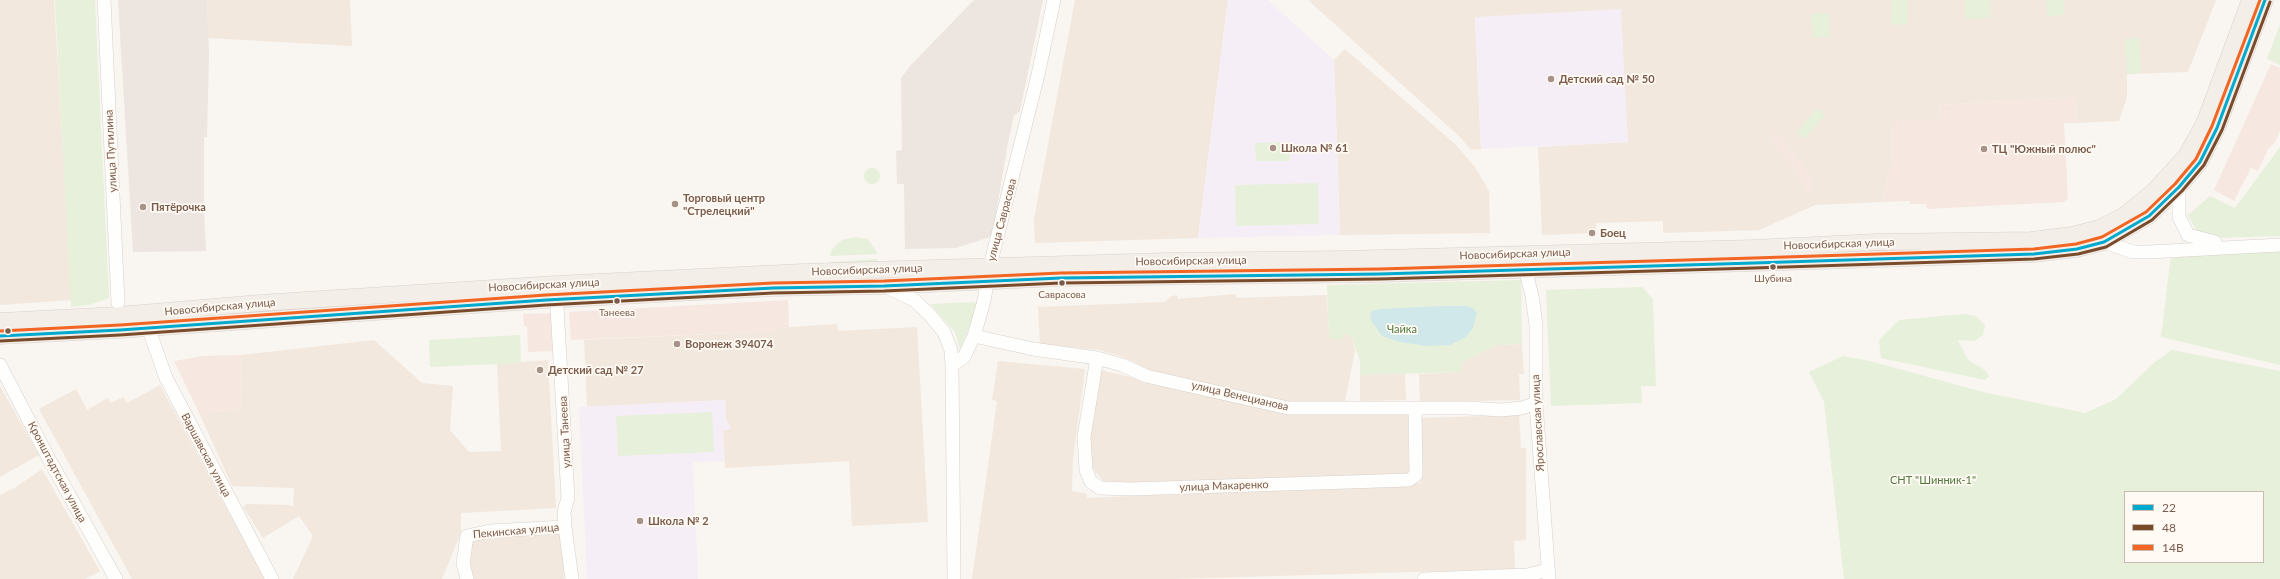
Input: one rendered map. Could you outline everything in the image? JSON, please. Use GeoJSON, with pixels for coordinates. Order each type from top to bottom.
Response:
{"type":"FeatureCollection","features":[{"type":"Feature","properties":{"kind":"main road","name":"Новосибирская улица"},"geometry":{"type":"LineString","coordinates":[[0,321],[119,316],[260,303],[556,292],[884,286],[989,274],[1167,261],[1351,259],[1753,248],[1877,242],[2032,240],[2079,234],[2099,228],[2140,204],[2186,156],[2209,112],[2250,0]]}},
{"type":"Feature","properties":{"kind":"main road","name":"Новосибирская улица"},"geometry":{"type":"LineString","coordinates":[[0,336],[119,316],[148,327],[810,272],[1170,276],[1380,274],[1525,268],[2034,254],[2077,249],[2104,242],[2149,216],[2179,187],[2200,162],[2218,128],[2265,0]]}},
{"type":"Feature","properties":{"kind":"street","name":"улица Путилина"},"geometry":{"type":"LineString","coordinates":[[104,0],[119,316]]}},
{"type":"Feature","properties":{"kind":"street","name":"улица Саврасова"},"geometry":{"type":"LineString","coordinates":[[952,365],[964,357],[974,336],[1035,88],[1054,0]]}},
{"type":"Feature","properties":{"kind":"street"},"geometry":{"type":"LineString","coordinates":[[2179,187],[2180,217],[2188,235],[2199,240],[2238,247]]}},
{"type":"Feature","properties":{"kind":"street"},"geometry":{"type":"LineString","coordinates":[[2104,242],[2133,252],[2280,245]]}},
{"type":"Feature","properties":{"kind":"street","name":"Ярославская улица"},"geometry":{"type":"LineString","coordinates":[[1525,268],[1532,296],[1536,324],[1536,403],[1548,575]]}},
{"type":"Feature","properties":{"kind":"street"},"geometry":{"type":"LineString","coordinates":[[884,286],[914,300],[930,315],[944,332],[951,350],[954,579]]}},
{"type":"Feature","properties":{"kind":"street","name":"улица Танеева"},"geometry":{"type":"LineString","coordinates":[[556,292],[568,498],[564,512],[572,579]]}},
{"type":"Feature","properties":{"kind":"street","name":"Варшавская улица"},"geometry":{"type":"LineString","coordinates":[[148,327],[166,378],[272,579]]}},
{"type":"Feature","properties":{"kind":"street","name":"улица Венецианова"},"geometry":{"type":"LineString","coordinates":[[974,336],[1033,349],[1097,358],[1122,365],[1146,376],[1288,408],[1501,410],[1522,408],[1536,403]]}},
{"type":"Feature","properties":{"kind":"street","name":"улица Макаренко"},"geometry":{"type":"LineString","coordinates":[[1097,358],[1084,437],[1086,470],[1090,482],[1100,488],[1139,489],[1409,480],[1416,475],[1415,408]]}},
{"type":"Feature","properties":{"kind":"street","name":"Кронштадтская улица"},"geometry":{"type":"LineString","coordinates":[[0,365],[49,459],[116,579]]}},
{"type":"Feature","properties":{"kind":"street","name":"Пекинская улица"},"geometry":{"type":"LineString","coordinates":[[467,579],[463,563],[466,536],[490,531],[565,527]]}},
{"type":"Feature","properties":{"kind":"street"},"geometry":{"type":"LineString","coordinates":[[1424,579],[1548,575]]}},
{"type":"Feature","properties":{"kind":"shaded area"},"geometry":{"type":"Polygon","coordinates":[[[0,0],[54,0],[72,300],[0,305],[0,0]]]}},
{"type":"Feature","properties":{"kind":"shaded area"},"geometry":{"type":"Polygon","coordinates":[[[118,0],[207,0],[209,54],[207,137],[204,137],[204,212],[206,251],[133,252],[118,0]]]}},
{"type":"Feature","properties":{"kind":"shaded area"},"geometry":{"type":"Polygon","coordinates":[[[207,0],[350,0],[352,46],[208,38],[207,0]]]}},
{"type":"Feature","properties":{"kind":"shaded area"},"geometry":{"type":"Polygon","coordinates":[[[974,0],[1043,0],[1020,111],[1014,115],[993,231],[990,237],[956,248],[905,249],[904,184],[897,184],[896,151],[902,150],[901,78],[910,66],[974,0]]]}},
{"type":"Feature","properties":{"kind":"shaded area"},"geometry":{"type":"Polygon","coordinates":[[[1075,0],[1228,0],[1198,238],[1035,243],[1034,219],[1075,0]]]}},
{"type":"Feature","properties":{"kind":"shaded area","name":"Школа № 61"},"geometry":{"type":"Polygon","coordinates":[[[1228,0],[1268,0],[1334,60],[1340,235],[1198,238],[1228,0]]]}},
{"type":"Feature","properties":{"kind":"shaded area"},"geometry":{"type":"Polygon","coordinates":[[[1308,0],[2216,0],[2188,72],[2127,74],[2127,96],[2119,121],[2076,123],[2075,97],[1938,105],[1939,118],[1891,126],[1892,164],[1881,202],[1815,205],[1759,230],[1663,233],[1663,221],[1596,223],[1596,233],[1542,235],[1538,147],[1628,142],[1475,17],[1481,149],[1471,150],[1460,137],[1308,0]],[[1792,167],[1807,191],[1813,190],[1792,167]]]}},
{"type":"Feature","properties":{"kind":"shaded area","name":"Детский сад № 50"},"geometry":{"type":"Polygon","coordinates":[[[1621,9],[1628,142],[1481,149],[1475,17],[1621,9]]]}},
{"type":"Feature","properties":{"kind":"shaded area"},"geometry":{"type":"Polygon","coordinates":[[[1345,49],[1455,144],[1475,167],[1489,191],[1490,233],[1340,235],[1334,60],[1345,49]]]}},
{"type":"Feature","properties":{"kind":"shaded area"},"geometry":{"type":"Polygon","coordinates":[[[2271,64],[2280,68],[2280,131],[2275,142],[2268,149],[2258,171],[2251,168],[2234,201],[2214,190],[2271,64]]]}},
{"type":"Feature","properties":{"kind":"shaded area"},"geometry":{"type":"Polygon","coordinates":[[[2075,97],[2076,123],[2064,123],[2068,199],[2064,202],[1927,209],[1926,204],[1910,204],[1910,201],[1881,202],[1892,164],[1891,126],[1897,120],[1939,118],[1938,105],[2075,97]]]}},
{"type":"Feature","properties":{"kind":"shaded area"},"geometry":{"type":"Polygon","coordinates":[[[1775,130],[1812,175],[1813,190],[1807,191],[1792,167],[1768,137],[1775,130]]]}},
{"type":"Feature","properties":{"kind":"shaded area"},"geometry":{"type":"Polygon","coordinates":[[[1236,294],[1236,298],[1327,295],[1329,337],[1345,334],[1351,336],[1355,350],[1345,402],[1279,402],[1150,370],[1123,357],[1100,350],[1040,344],[1038,307],[1165,302],[1172,296],[1177,295],[1178,299],[1236,294]]]}},
{"type":"Feature","properties":{"kind":"shaded area"},"geometry":{"type":"Polygon","coordinates":[[[788,300],[789,327],[777,328],[777,331],[571,340],[569,312],[788,300]]]}},
{"type":"Feature","properties":{"kind":"shaded area"},"geometry":{"type":"Polygon","coordinates":[[[556,313],[557,351],[528,352],[527,326],[524,326],[523,314],[556,313]]]}},
{"type":"Feature","properties":{"kind":"shaded area"},"geometry":{"type":"Polygon","coordinates":[[[837,324],[838,331],[917,327],[928,522],[852,526],[849,461],[725,468],[723,430],[731,429],[726,420],[725,400],[587,407],[584,340],[777,331],[777,328],[837,324]]]}},
{"type":"Feature","properties":{"kind":"shaded area"},"geometry":{"type":"Polygon","coordinates":[[[374,340],[422,383],[453,386],[450,430],[469,452],[501,451],[497,364],[548,360],[556,508],[461,513],[461,533],[442,579],[293,579],[313,536],[299,516],[263,538],[243,507],[247,504],[290,505],[293,507],[294,488],[232,486],[201,417],[213,411],[242,409],[241,355],[374,340]]]}},
{"type":"Feature","properties":{"kind":"shaded area"},"geometry":{"type":"Polygon","coordinates":[[[1522,344],[1524,374],[1519,374],[1520,400],[1420,402],[1419,374],[1461,372],[1461,363],[1497,345],[1522,344]]]}},
{"type":"Feature","properties":{"kind":"shaded area"},"geometry":{"type":"Polygon","coordinates":[[[241,355],[242,409],[213,411],[201,417],[174,361],[203,356],[241,355]]]}},
{"type":"Feature","properties":{"kind":"shaded area"},"geometry":{"type":"Polygon","coordinates":[[[998,361],[1085,369],[1073,459],[1072,491],[1087,494],[1087,498],[1421,483],[1419,418],[1519,415],[1521,448],[1526,448],[1526,540],[1514,541],[1515,569],[1174,579],[972,579],[997,401],[992,400],[998,361]]]}},
{"type":"Feature","properties":{"kind":"shaded area"},"geometry":{"type":"Polygon","coordinates":[[[1100,370],[1293,414],[1408,413],[1409,476],[1133,484],[1105,483],[1093,469],[1089,436],[1100,370]]]}},
{"type":"Feature","properties":{"kind":"shaded area"},"geometry":{"type":"Polygon","coordinates":[[[1405,374],[1406,400],[1360,401],[1360,375],[1405,374]]]}},
{"type":"Feature","properties":{"kind":"shaded area"},"geometry":{"type":"Polygon","coordinates":[[[160,385],[265,579],[132,579],[39,409],[76,389],[87,410],[108,398],[111,403],[123,397],[127,403],[160,385]]]}},
{"type":"Feature","properties":{"kind":"shaded area"},"geometry":{"type":"Polygon","coordinates":[[[0,386],[39,455],[0,477],[0,386]]]}},
{"type":"Feature","properties":{"kind":"shaded area","name":"Школа № 2"},"geometry":{"type":"Polygon","coordinates":[[[726,400],[726,419],[731,429],[723,430],[724,461],[693,462],[698,579],[587,579],[579,407],[726,400]]]}},
{"type":"Feature","properties":{"kind":"shaded area"},"geometry":{"type":"Polygon","coordinates":[[[42,469],[100,571],[85,579],[0,579],[0,495],[16,487],[42,469]]]}},
{"type":"Feature","properties":{"kind":"shaded area"},"geometry":{"type":"Polygon","coordinates":[[[562,533],[564,579],[471,579],[469,538],[562,533]]]}},
{"type":"Feature","properties":{"kind":"green space"},"geometry":{"type":"Polygon","coordinates":[[[55,0],[95,0],[109,298],[89,305],[71,307],[55,0]]]}},
{"type":"Feature","properties":{"kind":"green space"},"geometry":{"type":"Polygon","coordinates":[[[1891,0],[1907,0],[1908,24],[1892,25],[1891,0]]]}},
{"type":"Feature","properties":{"kind":"green space"},"geometry":{"type":"Polygon","coordinates":[[[1965,0],[1990,0],[1991,18],[1966,19],[1965,0]]]}},
{"type":"Feature","properties":{"kind":"green space"},"geometry":{"type":"Polygon","coordinates":[[[2046,0],[2064,0],[2064,15],[2047,16],[2046,0]]]}},
{"type":"Feature","properties":{"kind":"green space"},"geometry":{"type":"Polygon","coordinates":[[[1829,13],[1830,37],[1813,38],[1811,14],[1829,13]]]}},
{"type":"Feature","properties":{"kind":"green space"},"geometry":{"type":"Polygon","coordinates":[[[2280,24],[2280,65],[2267,59],[2280,24]]]}},
{"type":"Feature","properties":{"kind":"green space"},"geometry":{"type":"Polygon","coordinates":[[[2139,38],[2141,73],[2127,74],[2125,39],[2139,38]]]}},
{"type":"Feature","properties":{"kind":"green space"},"geometry":{"type":"Polygon","coordinates":[[[1817,108],[1825,115],[1804,139],[1796,133],[1817,108]]]}},
{"type":"Feature","properties":{"kind":"green space"},"geometry":{"type":"Polygon","coordinates":[[[1290,142],[1290,161],[1256,161],[1255,143],[1290,142]]]}},
{"type":"Feature","properties":{"kind":"green space"},"geometry":{"type":"Polygon","coordinates":[[[2280,147],[2280,236],[2216,238],[2198,234],[2188,215],[2210,196],[2235,208],[2280,147]]]}},
{"type":"Feature","properties":{"kind":"green space"},"geometry":{"type":"Polygon","coordinates":[[[872,168],[879,173],[880,176],[875,183],[872,184],[865,179],[864,176],[869,169],[872,168]]]}},
{"type":"Feature","properties":{"kind":"green space"},"geometry":{"type":"Polygon","coordinates":[[[1318,183],[1319,224],[1236,226],[1235,185],[1318,183]]]}},
{"type":"Feature","properties":{"kind":"green space"},"geometry":{"type":"Polygon","coordinates":[[[855,237],[868,239],[877,254],[830,256],[832,249],[842,240],[855,237]]]}},
{"type":"Feature","properties":{"kind":"green space"},"geometry":{"type":"Polygon","coordinates":[[[2280,252],[2280,365],[2161,337],[2171,255],[2280,252]]]}},
{"type":"Feature","properties":{"kind":"green space"},"geometry":{"type":"Polygon","coordinates":[[[877,259],[877,265],[831,268],[830,262],[877,259]]]}},
{"type":"Feature","properties":{"kind":"green space","name":"Чайка"},"geometry":{"type":"Polygon","coordinates":[[[1521,280],[1522,344],[1497,345],[1461,363],[1461,372],[1360,375],[1360,361],[1351,336],[1345,334],[1342,340],[1329,338],[1327,285],[1521,280]]]}},
{"type":"Feature","properties":{"kind":"green space"},"geometry":{"type":"Polygon","coordinates":[[[1642,287],[1653,299],[1656,386],[1641,386],[1642,403],[1551,406],[1546,290],[1642,287]]]}},
{"type":"Feature","properties":{"kind":"green space"},"geometry":{"type":"Polygon","coordinates":[[[975,302],[977,309],[960,349],[955,332],[930,304],[975,302]]]}},
{"type":"Feature","properties":{"kind":"green space"},"geometry":{"type":"Polygon","coordinates":[[[1964,314],[1975,316],[1985,325],[1983,335],[1974,341],[1958,340],[1968,360],[1985,370],[1989,376],[1985,380],[1881,358],[1879,340],[1899,320],[1964,314]]]}},
{"type":"Feature","properties":{"kind":"green space"},"geometry":{"type":"Polygon","coordinates":[[[520,335],[521,363],[430,367],[429,340],[520,335]]]}},
{"type":"Feature","properties":{"kind":"green space","name":"СНТ \"Шинник-1\""},"geometry":{"type":"Polygon","coordinates":[[[2172,350],[2280,371],[2280,579],[1844,579],[1824,402],[1809,372],[1843,356],[1870,361],[1983,392],[2085,413],[2116,399],[2155,362],[2172,350]]]}},
{"type":"Feature","properties":{"kind":"green space"},"geometry":{"type":"Polygon","coordinates":[[[712,412],[714,452],[618,456],[616,416],[712,412]]]}},
{"type":"Feature","properties":{"kind":"water"},"geometry":{"type":"Polygon","coordinates":[[[1467,306],[1473,308],[1477,313],[1473,328],[1466,337],[1450,345],[1428,346],[1400,342],[1382,336],[1371,320],[1370,314],[1372,311],[1380,309],[1467,306]]]}},
{"type":"Feature","properties":{"kind":"transit line","name":"14В"},"geometry":{"type":"LineString","coordinates":[[0,331],[120,325],[546,295],[773,283],[884,281],[1061,273],[1380,269],[1754,258],[2034,249],[2076,244],[2102,237],[2146,212],[2175,184],[2196,159],[2212,126],[2260,0]]}},
{"type":"Feature","properties":{"kind":"transit line","name":"22"},"geometry":{"type":"LineString","coordinates":[[0,336],[120,330],[546,300],[773,288],[884,286],[1061,278],[1380,274],[1754,263],[2034,254],[2077,249],[2104,242],[2149,216],[2179,187],[2200,162],[2217,128],[2265,0]]}},
{"type":"Feature","properties":{"kind":"transit line","name":"48"},"geometry":{"type":"LineString","coordinates":[[0,341],[120,335],[546,305],[773,293],[884,291],[1061,283],[1380,279],[1754,268],[2034,259],[2078,254],[2106,247],[2152,220],[2182,191],[2204,165],[2222,130],[2270,2]]}},
{"type":"Feature","properties":{"kind":"place","name":"Детский сад № 50"},"geometry":{"type":"Point","coordinates":[1551,79]}},
{"type":"Feature","properties":{"kind":"place","name":"Школа № 61"},"geometry":{"type":"Point","coordinates":[1273,148]}},
{"type":"Feature","properties":{"kind":"place","name":"ТЦ \"Южный полюс\""},"geometry":{"type":"Point","coordinates":[1984,149]}},
{"type":"Feature","properties":{"kind":"place","name":"Торговый центр \"Стрелецкий\""},"geometry":{"type":"Point","coordinates":[675,204]}},
{"type":"Feature","properties":{"kind":"place","name":"Пятёрочка"},"geometry":{"type":"Point","coordinates":[143,207]}},
{"type":"Feature","properties":{"kind":"place","name":"Боец"},"geometry":{"type":"Point","coordinates":[1592,233]}},
{"type":"Feature","properties":{"kind":"place","name":"Шубина"},"geometry":{"type":"Point","coordinates":[1773,267]}},
{"type":"Feature","properties":{"kind":"place","name":"Саврасова"},"geometry":{"type":"Point","coordinates":[1062,283]}},
{"type":"Feature","properties":{"kind":"place","name":"Танеева"},"geometry":{"type":"Point","coordinates":[617,301]}},
{"type":"Feature","properties":{"kind":"place","name":"Воронеж 394074"},"geometry":{"type":"Point","coordinates":[677,344]}},
{"type":"Feature","properties":{"kind":"place","name":"Детский сад № 27"},"geometry":{"type":"Point","coordinates":[540,370]}},
{"type":"Feature","properties":{"kind":"place","name":"Школа № 2"},"geometry":{"type":"Point","coordinates":[640,521]}}]}
